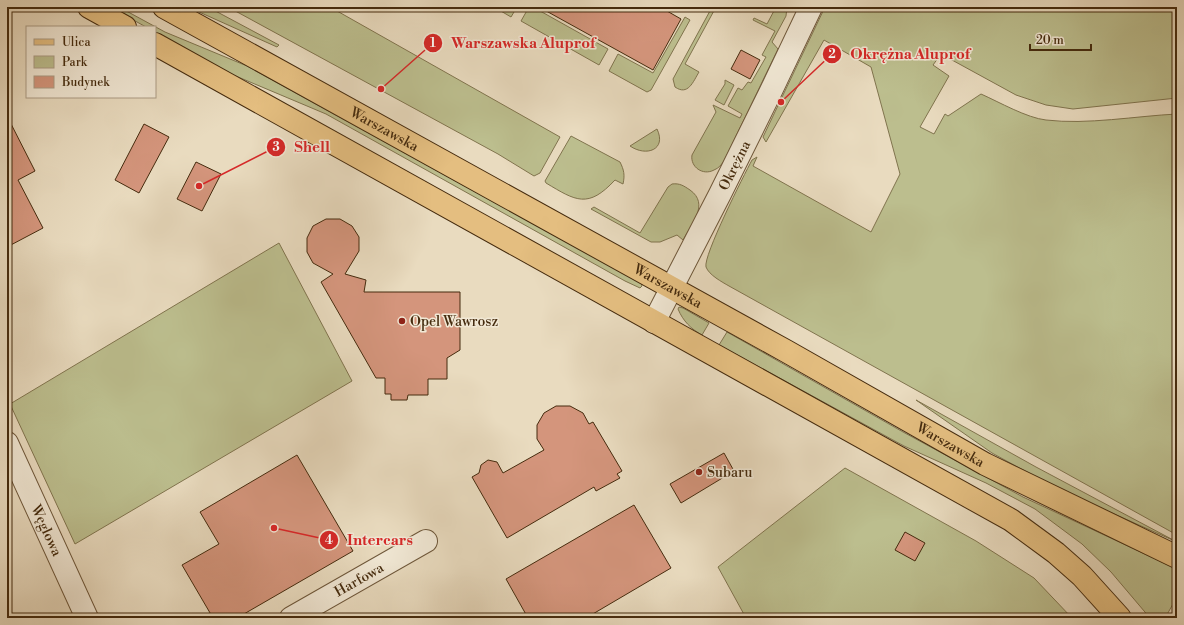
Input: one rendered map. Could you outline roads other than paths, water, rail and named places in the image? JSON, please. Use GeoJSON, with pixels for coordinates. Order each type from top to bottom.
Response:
{"type":"FeatureCollection","features":[{"type":"Feature","properties":{"kind":"main road"},"geometry":{"type":"LineString","coordinates":[[89,7],[123,26]]}},
{"type":"Feature","properties":{"kind":"main road","name":"Warszawska"},"geometry":{"type":"LineString","coordinates":[[164,7],[786,351],[986,464],[1177,557]]}},
{"type":"Feature","properties":{"kind":"main road"},"geometry":{"type":"LineString","coordinates":[[156,45],[1011,520],[1056,553],[1082,576],[1120,618]]}},
{"type":"Feature","properties":{"kind":"street","name":"Okrężna"},"geometry":{"type":"LineString","coordinates":[[654,322],[770,93],[811,7]]}},
{"type":"Feature","properties":{"kind":"street","name":"Węglowa"},"geometry":{"type":"LineString","coordinates":[[7,443],[87,618]]}},
{"type":"Feature","properties":{"kind":"street","name":"Harfowa"},"geometry":{"type":"LineString","coordinates":[[291,618],[426,541]]}},
{"type":"Feature","properties":{"kind":"place","name":"Warszawska Aluprof"},"geometry":{"type":"Point","coordinates":[381,89]}},
{"type":"Feature","properties":{"kind":"place","name":"Okrężna Aluprof"},"geometry":{"type":"Point","coordinates":[781,102]}},
{"type":"Feature","properties":{"kind":"place","name":"Shell"},"geometry":{"type":"Point","coordinates":[199,186]}},
{"type":"Feature","properties":{"kind":"place","name":"Opel Wawrosz"},"geometry":{"type":"Point","coordinates":[402,321]}},
{"type":"Feature","properties":{"kind":"place","name":"Subaru"},"geometry":{"type":"Point","coordinates":[699,472]}},
{"type":"Feature","properties":{"kind":"place","name":"Intercars"},"geometry":{"type":"Point","coordinates":[274,528]}}]}
